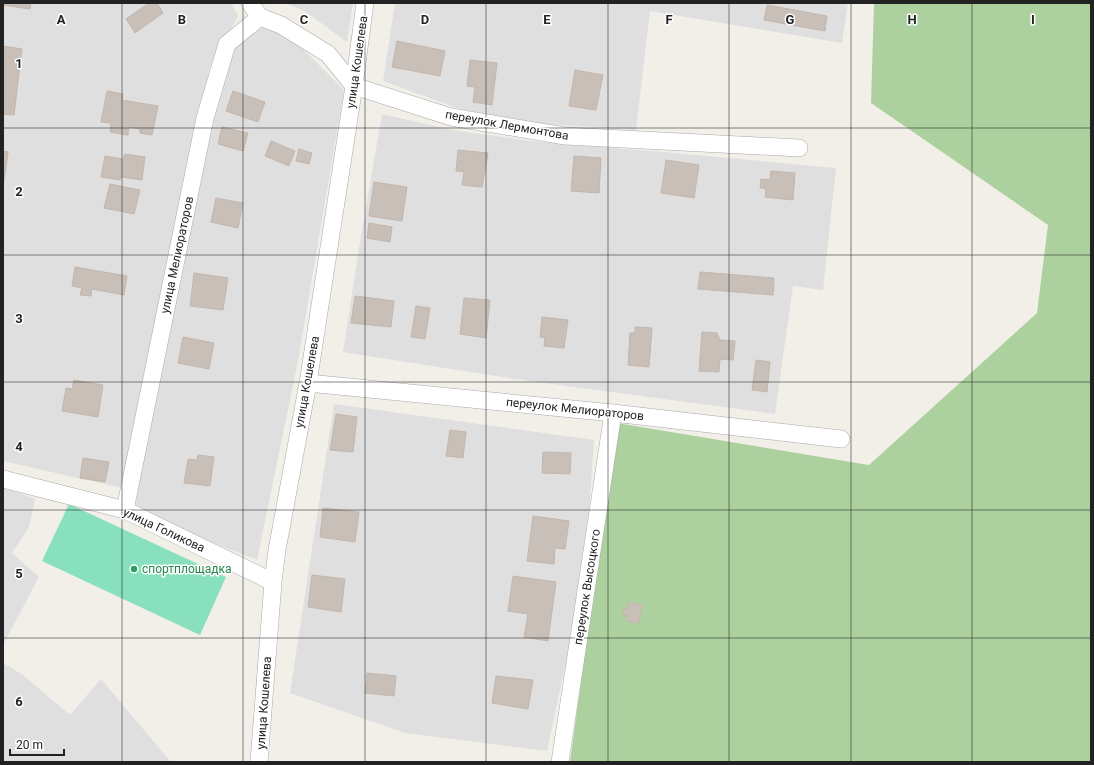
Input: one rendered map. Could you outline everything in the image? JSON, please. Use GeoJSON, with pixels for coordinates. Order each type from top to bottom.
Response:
{"type":"FeatureCollection","features":[{"type":"Feature","properties":{"kind":"street"},"geometry":{"type":"LineString","coordinates":[[250,3],[260,17],[280,25],[328,54],[354,86]]}},
{"type":"Feature","properties":{"kind":"street","name":"улица Кошелева"},"geometry":{"type":"LineString","coordinates":[[259,762],[273,582],[277,550],[308,383],[354,86],[365,3]]}},
{"type":"Feature","properties":{"kind":"street","name":"улица Мелиораторов"},"geometry":{"type":"LineString","coordinates":[[125,510],[205,118],[227,44],[260,17]]}},
{"type":"Feature","properties":{"kind":"street","name":"переулок Лермонтова"},"geometry":{"type":"LineString","coordinates":[[354,86],[451,117],[565,136],[799,148]]}},
{"type":"Feature","properties":{"kind":"street","name":"переулок Мелиораторов"},"geometry":{"type":"LineString","coordinates":[[308,383],[613,413],[841,439]]}},
{"type":"Feature","properties":{"kind":"street","name":"переулок Высоцкого"},"geometry":{"type":"LineString","coordinates":[[560,762],[613,413]]}},
{"type":"Feature","properties":{"kind":"street","name":"улица Голикова"},"geometry":{"type":"LineString","coordinates":[[3,479],[125,510],[273,582]]}},
{"type":"Feature","properties":{"kind":"shaded area"},"geometry":{"type":"Polygon","coordinates":[[[3,3],[231,3],[238,16],[210,66],[195,129],[122,488],[3,461],[3,3]]]}},
{"type":"Feature","properties":{"kind":"shaded area"},"geometry":{"type":"Polygon","coordinates":[[[285,3],[353,3],[347,42],[306,12],[285,3]]]}},
{"type":"Feature","properties":{"kind":"shaded area"},"geometry":{"type":"Polygon","coordinates":[[[395,3],[848,3],[842,43],[650,11],[636,130],[545,124],[470,111],[457,108],[383,81],[395,3]]]}},
{"type":"Feature","properties":{"kind":"shaded area"},"geometry":{"type":"Polygon","coordinates":[[[264,27],[295,41],[344,90],[298,361],[257,560],[185,532],[136,506],[145,434],[172,323],[173,304],[229,45],[264,27]]]}},
{"type":"Feature","properties":{"kind":"shaded area"},"geometry":{"type":"Polygon","coordinates":[[[382,114],[452,130],[538,142],[836,168],[823,290],[793,286],[775,414],[515,379],[343,352],[382,114]]]}},
{"type":"Feature","properties":{"kind":"shaded area"},"geometry":{"type":"Polygon","coordinates":[[[334,404],[594,440],[589,510],[569,647],[547,751],[405,733],[290,693],[334,404]]]}},
{"type":"Feature","properties":{"kind":"shaded area"},"geometry":{"type":"Polygon","coordinates":[[[3,487],[35,499],[29,527],[12,553],[39,577],[3,645],[3,487]]]}},
{"type":"Feature","properties":{"kind":"shaded area"},"geometry":{"type":"Polygon","coordinates":[[[3,663],[23,675],[70,715],[101,679],[170,761],[3,762],[3,663]]]}},
{"type":"Feature","properties":{"kind":"green space"},"geometry":{"type":"Polygon","coordinates":[[[874,3],[1091,3],[1091,762],[570,762],[617,423],[869,465],[1037,313],[1048,225],[871,103],[874,3]]]}},
{"type":"Feature","properties":{"kind":"green space","name":"спортплощадка"},"geometry":{"type":"Polygon","coordinates":[[[69,504],[226,577],[200,635],[42,561],[69,504]]]}},
{"type":"Feature","properties":{"kind":"building"},"geometry":{"type":"Polygon","coordinates":[[[3,3],[31,3],[30,9],[3,5],[3,3]]]}},
{"type":"Feature","properties":{"kind":"building"},"geometry":{"type":"Polygon","coordinates":[[[149,3],[157,3],[163,13],[135,33],[126,19],[149,3]]]}},
{"type":"Feature","properties":{"kind":"building"},"geometry":{"type":"Polygon","coordinates":[[[767,5],[827,16],[825,31],[764,20],[767,5]]]}},
{"type":"Feature","properties":{"kind":"building"},"geometry":{"type":"Polygon","coordinates":[[[397,41],[445,51],[440,76],[392,67],[397,41]]]}},
{"type":"Feature","properties":{"kind":"building"},"geometry":{"type":"Polygon","coordinates":[[[3,46],[22,49],[14,115],[3,114],[3,46]]]}},
{"type":"Feature","properties":{"kind":"building"},"geometry":{"type":"Polygon","coordinates":[[[470,60],[497,63],[492,105],[473,102],[475,87],[467,86],[470,60]]]}},
{"type":"Feature","properties":{"kind":"building"},"geometry":{"type":"Polygon","coordinates":[[[575,70],[603,75],[596,110],[569,106],[575,70]]]}},
{"type":"Feature","properties":{"kind":"building"},"geometry":{"type":"Polygon","coordinates":[[[107,91],[123,94],[122,100],[158,106],[152,135],[140,133],[140,129],[129,127],[128,135],[110,132],[111,123],[101,122],[107,91]]]}},
{"type":"Feature","properties":{"kind":"building"},"geometry":{"type":"Polygon","coordinates":[[[233,91],[265,102],[258,122],[226,111],[233,91]]]}},
{"type":"Feature","properties":{"kind":"building"},"geometry":{"type":"Polygon","coordinates":[[[222,127],[248,133],[243,151],[218,144],[222,127]]]}},
{"type":"Feature","properties":{"kind":"building"},"geometry":{"type":"Polygon","coordinates":[[[271,141],[295,151],[289,166],[265,156],[271,141]]]}},
{"type":"Feature","properties":{"kind":"building"},"geometry":{"type":"Polygon","coordinates":[[[299,149],[312,153],[309,164],[296,161],[299,149]]]}},
{"type":"Feature","properties":{"kind":"building"},"geometry":{"type":"Polygon","coordinates":[[[458,150],[488,153],[482,187],[462,185],[464,172],[456,171],[458,150]]]}},
{"type":"Feature","properties":{"kind":"building"},"geometry":{"type":"Polygon","coordinates":[[[3,151],[8,152],[3,188],[3,151]]]}},
{"type":"Feature","properties":{"kind":"building"},"geometry":{"type":"Polygon","coordinates":[[[125,154],[145,157],[142,180],[121,177],[120,180],[101,177],[105,156],[123,159],[125,154]]]}},
{"type":"Feature","properties":{"kind":"building"},"geometry":{"type":"Polygon","coordinates":[[[574,156],[601,158],[599,193],[571,191],[574,156]]]}},
{"type":"Feature","properties":{"kind":"building"},"geometry":{"type":"Polygon","coordinates":[[[666,160],[699,165],[694,198],[661,193],[666,160]]]}},
{"type":"Feature","properties":{"kind":"building"},"geometry":{"type":"Polygon","coordinates":[[[771,171],[795,173],[793,200],[765,197],[766,189],[760,188],[761,179],[770,180],[771,171]]]}},
{"type":"Feature","properties":{"kind":"building"},"geometry":{"type":"Polygon","coordinates":[[[374,182],[407,187],[402,221],[369,216],[374,182]]]}},
{"type":"Feature","properties":{"kind":"building"},"geometry":{"type":"Polygon","coordinates":[[[110,184],[140,190],[134,214],[104,208],[110,184]]]}},
{"type":"Feature","properties":{"kind":"building"},"geometry":{"type":"Polygon","coordinates":[[[216,198],[243,203],[238,228],[211,222],[216,198]]]}},
{"type":"Feature","properties":{"kind":"building"},"geometry":{"type":"Polygon","coordinates":[[[369,223],[392,227],[390,242],[367,238],[369,223]]]}},
{"type":"Feature","properties":{"kind":"building"},"geometry":{"type":"Polygon","coordinates":[[[75,267],[127,276],[124,295],[92,289],[91,296],[80,295],[82,288],[72,286],[75,267]]]}},
{"type":"Feature","properties":{"kind":"building"},"geometry":{"type":"Polygon","coordinates":[[[700,272],[774,278],[773,295],[698,289],[700,272]]]}},
{"type":"Feature","properties":{"kind":"building"},"geometry":{"type":"Polygon","coordinates":[[[194,273],[228,278],[223,310],[190,306],[194,273]]]}},
{"type":"Feature","properties":{"kind":"building"},"geometry":{"type":"Polygon","coordinates":[[[355,296],[394,301],[391,327],[351,323],[355,296]]]}},
{"type":"Feature","properties":{"kind":"building"},"geometry":{"type":"Polygon","coordinates":[[[464,298],[490,300],[486,338],[460,334],[464,298]]]}},
{"type":"Feature","properties":{"kind":"building"},"geometry":{"type":"Polygon","coordinates":[[[416,306],[430,308],[425,339],[411,337],[416,306]]]}},
{"type":"Feature","properties":{"kind":"building"},"geometry":{"type":"Polygon","coordinates":[[[542,317],[568,320],[564,348],[544,346],[545,338],[540,337],[542,317]]]}},
{"type":"Feature","properties":{"kind":"building"},"geometry":{"type":"Polygon","coordinates":[[[635,327],[652,328],[649,367],[628,365],[630,333],[635,333],[635,327]]]}},
{"type":"Feature","properties":{"kind":"building"},"geometry":{"type":"Polygon","coordinates":[[[702,332],[717,333],[720,340],[735,341],[733,360],[720,359],[719,372],[699,371],[702,332]]]}},
{"type":"Feature","properties":{"kind":"building"},"geometry":{"type":"Polygon","coordinates":[[[183,337],[214,343],[209,369],[178,363],[183,337]]]}},
{"type":"Feature","properties":{"kind":"building"},"geometry":{"type":"Polygon","coordinates":[[[756,360],[770,362],[767,392],[752,390],[756,360]]]}},
{"type":"Feature","properties":{"kind":"building"},"geometry":{"type":"Polygon","coordinates":[[[74,380],[103,385],[98,417],[62,411],[66,388],[72,389],[74,380]]]}},
{"type":"Feature","properties":{"kind":"building"},"geometry":{"type":"Polygon","coordinates":[[[336,414],[357,417],[353,452],[330,450],[336,414]]]}},
{"type":"Feature","properties":{"kind":"building"},"geometry":{"type":"Polygon","coordinates":[[[450,430],[466,432],[463,458],[446,456],[450,430]]]}},
{"type":"Feature","properties":{"kind":"building"},"geometry":{"type":"Polygon","coordinates":[[[543,452],[571,453],[570,474],[542,473],[543,452]]]}},
{"type":"Feature","properties":{"kind":"building"},"geometry":{"type":"Polygon","coordinates":[[[198,455],[214,457],[210,486],[184,483],[188,459],[197,460],[198,455]]]}},
{"type":"Feature","properties":{"kind":"building"},"geometry":{"type":"Polygon","coordinates":[[[83,458],[109,462],[105,482],[80,478],[83,458]]]}},
{"type":"Feature","properties":{"kind":"building"},"geometry":{"type":"Polygon","coordinates":[[[323,508],[359,512],[355,542],[320,537],[323,508]]]}},
{"type":"Feature","properties":{"kind":"building"},"geometry":{"type":"Polygon","coordinates":[[[533,516],[569,521],[565,549],[555,548],[554,564],[527,561],[533,516]]]}},
{"type":"Feature","properties":{"kind":"building"},"geometry":{"type":"Polygon","coordinates":[[[312,575],[345,579],[341,612],[308,607],[312,575]]]}},
{"type":"Feature","properties":{"kind":"building"},"geometry":{"type":"Polygon","coordinates":[[[513,576],[556,582],[548,641],[524,637],[528,614],[508,611],[513,576]]]}},
{"type":"Feature","properties":{"kind":"building"},"geometry":{"type":"Polygon","coordinates":[[[628,603],[642,605],[639,623],[626,621],[627,615],[623,614],[624,608],[628,609],[628,603]]]}},
{"type":"Feature","properties":{"kind":"building"},"geometry":{"type":"Polygon","coordinates":[[[367,673],[396,676],[394,696],[365,693],[367,673]]]}},
{"type":"Feature","properties":{"kind":"building"},"geometry":{"type":"Polygon","coordinates":[[[496,676],[533,680],[528,709],[492,703],[496,676]]]}},
{"type":"Feature","properties":{"kind":"place","name":"спортплощадка"},"geometry":{"type":"Point","coordinates":[134,569]}}]}
